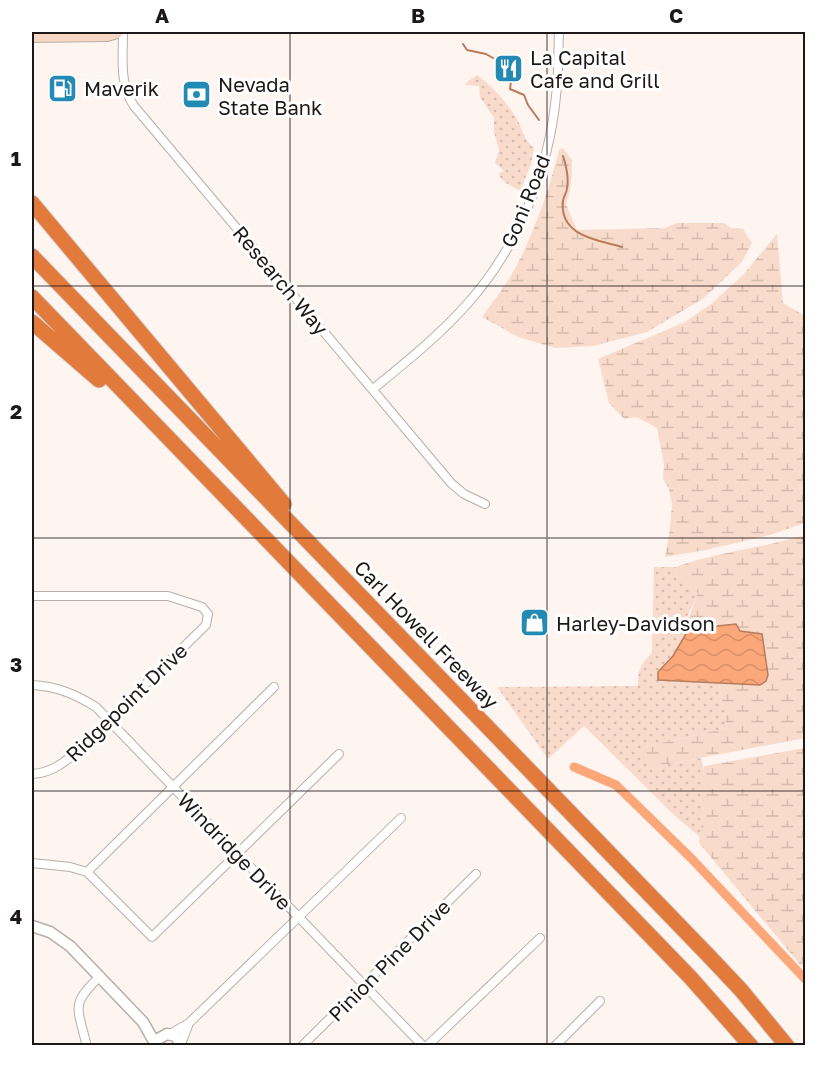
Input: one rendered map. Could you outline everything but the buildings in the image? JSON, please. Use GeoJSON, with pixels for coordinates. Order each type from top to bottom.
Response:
{"type":"FeatureCollection","features":[{"type":"Feature","properties":{"kind":"highway"},"geometry":{"type":"LineString","coordinates":[[32,203],[296,517],[308,541]]}},
{"type":"Feature","properties":{"kind":"highway","name":"Carl Howell Freeway"},"geometry":{"type":"LineString","coordinates":[[32,255],[707,954],[741,990],[787,1046]]}},
{"type":"Feature","properties":{"kind":"highway"},"geometry":{"type":"LineString","coordinates":[[32,297],[690,977],[751,1046]]}},
{"type":"Feature","properties":{"kind":"highway"},"geometry":{"type":"LineString","coordinates":[[32,322],[97,378],[257,531]]}},
{"type":"Feature","properties":{"kind":"main road"},"geometry":{"type":"LineString","coordinates":[[32,36],[107,35],[117,32]]}},
{"type":"Feature","properties":{"kind":"street","name":"Research Way"},"geometry":{"type":"LineString","coordinates":[[123,32],[124,82],[126,93],[134,106],[457,489],[484,504]]}},
{"type":"Feature","properties":{"kind":"street","name":"Goni Road"},"geometry":{"type":"LineString","coordinates":[[373,389],[434,338],[469,303],[515,234],[535,189],[549,143],[556,97],[559,32]]}},
{"type":"Feature","properties":{"kind":"street","name":"Ridgepoint Drive"},"geometry":{"type":"LineString","coordinates":[[32,596],[168,596],[202,607],[208,614],[206,625],[66,761],[43,773],[32,774]]}},
{"type":"Feature","properties":{"kind":"street","name":"Windridge Drive"},"geometry":{"type":"LineString","coordinates":[[32,685],[57,688],[80,697],[96,707],[423,1046]]}},
{"type":"Feature","properties":{"kind":"street"},"geometry":{"type":"LineString","coordinates":[[87,872],[274,687]]}},
{"type":"Feature","properties":{"kind":"street"},"geometry":{"type":"LineString","coordinates":[[32,862],[70,867],[87,872],[152,937],[339,754]]}},
{"type":"Feature","properties":{"kind":"street"},"geometry":{"type":"LineString","coordinates":[[156,1045],[158,1039],[189,1023],[401,818]]}},
{"type":"Feature","properties":{"kind":"street","name":"Pinion Pine Drive"},"geometry":{"type":"LineString","coordinates":[[302,1046],[476,874]]}},
{"type":"Feature","properties":{"kind":"street"},"geometry":{"type":"LineString","coordinates":[[32,926],[64,940],[144,1022],[156,1045]]}},
{"type":"Feature","properties":{"kind":"street"},"geometry":{"type":"LineString","coordinates":[[427,1046],[540,938]]}},
{"type":"Feature","properties":{"kind":"street"},"geometry":{"type":"LineString","coordinates":[[86,1042],[78,1006],[81,996],[100,976]]}},
{"type":"Feature","properties":{"kind":"street"},"geometry":{"type":"LineString","coordinates":[[555,1046],[600,1001]]}},
{"type":"Feature","properties":{"kind":"street"},"geometry":{"type":"LineString","coordinates":[[144,1022],[176,1036],[181,1045]]}},
{"type":"Feature","properties":{"kind":"street"},"geometry":{"type":"LineString","coordinates":[[181,1045],[189,1023]]}},
{"type":"Feature","properties":{"kind":"green space"},"geometry":{"type":"Polygon","coordinates":[[[477,75],[504,101],[517,119],[528,142],[534,148],[531,164],[520,191],[506,183],[500,176],[499,173],[504,171],[495,163],[499,150],[494,132],[494,118],[480,97],[479,86],[465,85],[477,75]]]}},
{"type":"Feature","properties":{"kind":"green space"},"geometry":{"type":"Polygon","coordinates":[[[563,148],[572,160],[571,186],[566,204],[577,230],[665,228],[677,223],[724,223],[731,228],[743,229],[752,243],[742,262],[704,298],[647,332],[593,346],[555,348],[518,337],[482,317],[509,279],[525,249],[550,183],[559,150],[563,148]]]}},
{"type":"Feature","properties":{"kind":"green space"},"geometry":{"type":"Polygon","coordinates":[[[777,234],[783,303],[805,316],[805,523],[773,534],[665,557],[672,505],[669,489],[663,479],[664,465],[657,428],[637,417],[624,419],[609,403],[598,359],[685,322],[711,304],[742,276],[777,234]]]}},
{"type":"Feature","properties":{"kind":"green space"},"geometry":{"type":"Polygon","coordinates":[[[805,535],[805,738],[653,767],[644,762],[642,755],[647,746],[727,728],[719,683],[760,685],[762,634],[740,631],[738,627],[708,627],[687,632],[682,627],[689,617],[698,593],[674,571],[676,567],[805,535]]]}},
{"type":"Feature","properties":{"kind":"green space"},"geometry":{"type":"Polygon","coordinates":[[[654,567],[676,567],[674,571],[699,592],[682,627],[687,632],[673,656],[665,663],[669,681],[719,683],[727,728],[647,746],[653,767],[701,758],[705,787],[700,837],[676,817],[584,726],[548,759],[497,687],[638,686],[640,668],[652,653],[654,567]]]}},
{"type":"Feature","properties":{"kind":"green space"},"geometry":{"type":"Polygon","coordinates":[[[805,748],[806,940],[802,967],[699,843],[704,804],[704,766],[805,748]]]}},
{"type":"Feature","properties":{"kind":"water"},"geometry":{"type":"Polygon","coordinates":[[[736,624],[740,631],[762,634],[768,675],[766,681],[760,685],[658,680],[658,672],[673,656],[687,632],[736,624]]]}},
{"type":"Feature","properties":{"kind":"waterway"},"geometry":{"type":"LineString","coordinates":[[463,44],[467,50],[493,58]]}},
{"type":"Feature","properties":{"kind":"waterway"},"geometry":{"type":"LineString","coordinates":[[511,81],[510,89],[524,95],[539,120]]}},
{"type":"Feature","properties":{"kind":"waterway"},"geometry":{"type":"LineString","coordinates":[[563,156],[568,184],[563,201],[563,213],[567,222],[573,229],[591,239],[622,247]]}},
{"type":"Feature","properties":{"kind":"waterway"},"geometry":{"type":"LineString","coordinates":[[574,767],[616,785],[691,858],[806,980]]}},
{"type":"Feature","properties":{"kind":"place","name":"La Capital Cafe and Grill"},"geometry":{"type":"Point","coordinates":[509,68]}},
{"type":"Feature","properties":{"kind":"place","name":"Maverik"},"geometry":{"type":"Point","coordinates":[63,88]}},
{"type":"Feature","properties":{"kind":"place","name":"Nevada State Bank"},"geometry":{"type":"Point","coordinates":[197,95]}},
{"type":"Feature","properties":{"kind":"place","name":"Harley-Davidson"},"geometry":{"type":"Point","coordinates":[535,623]}}]}
